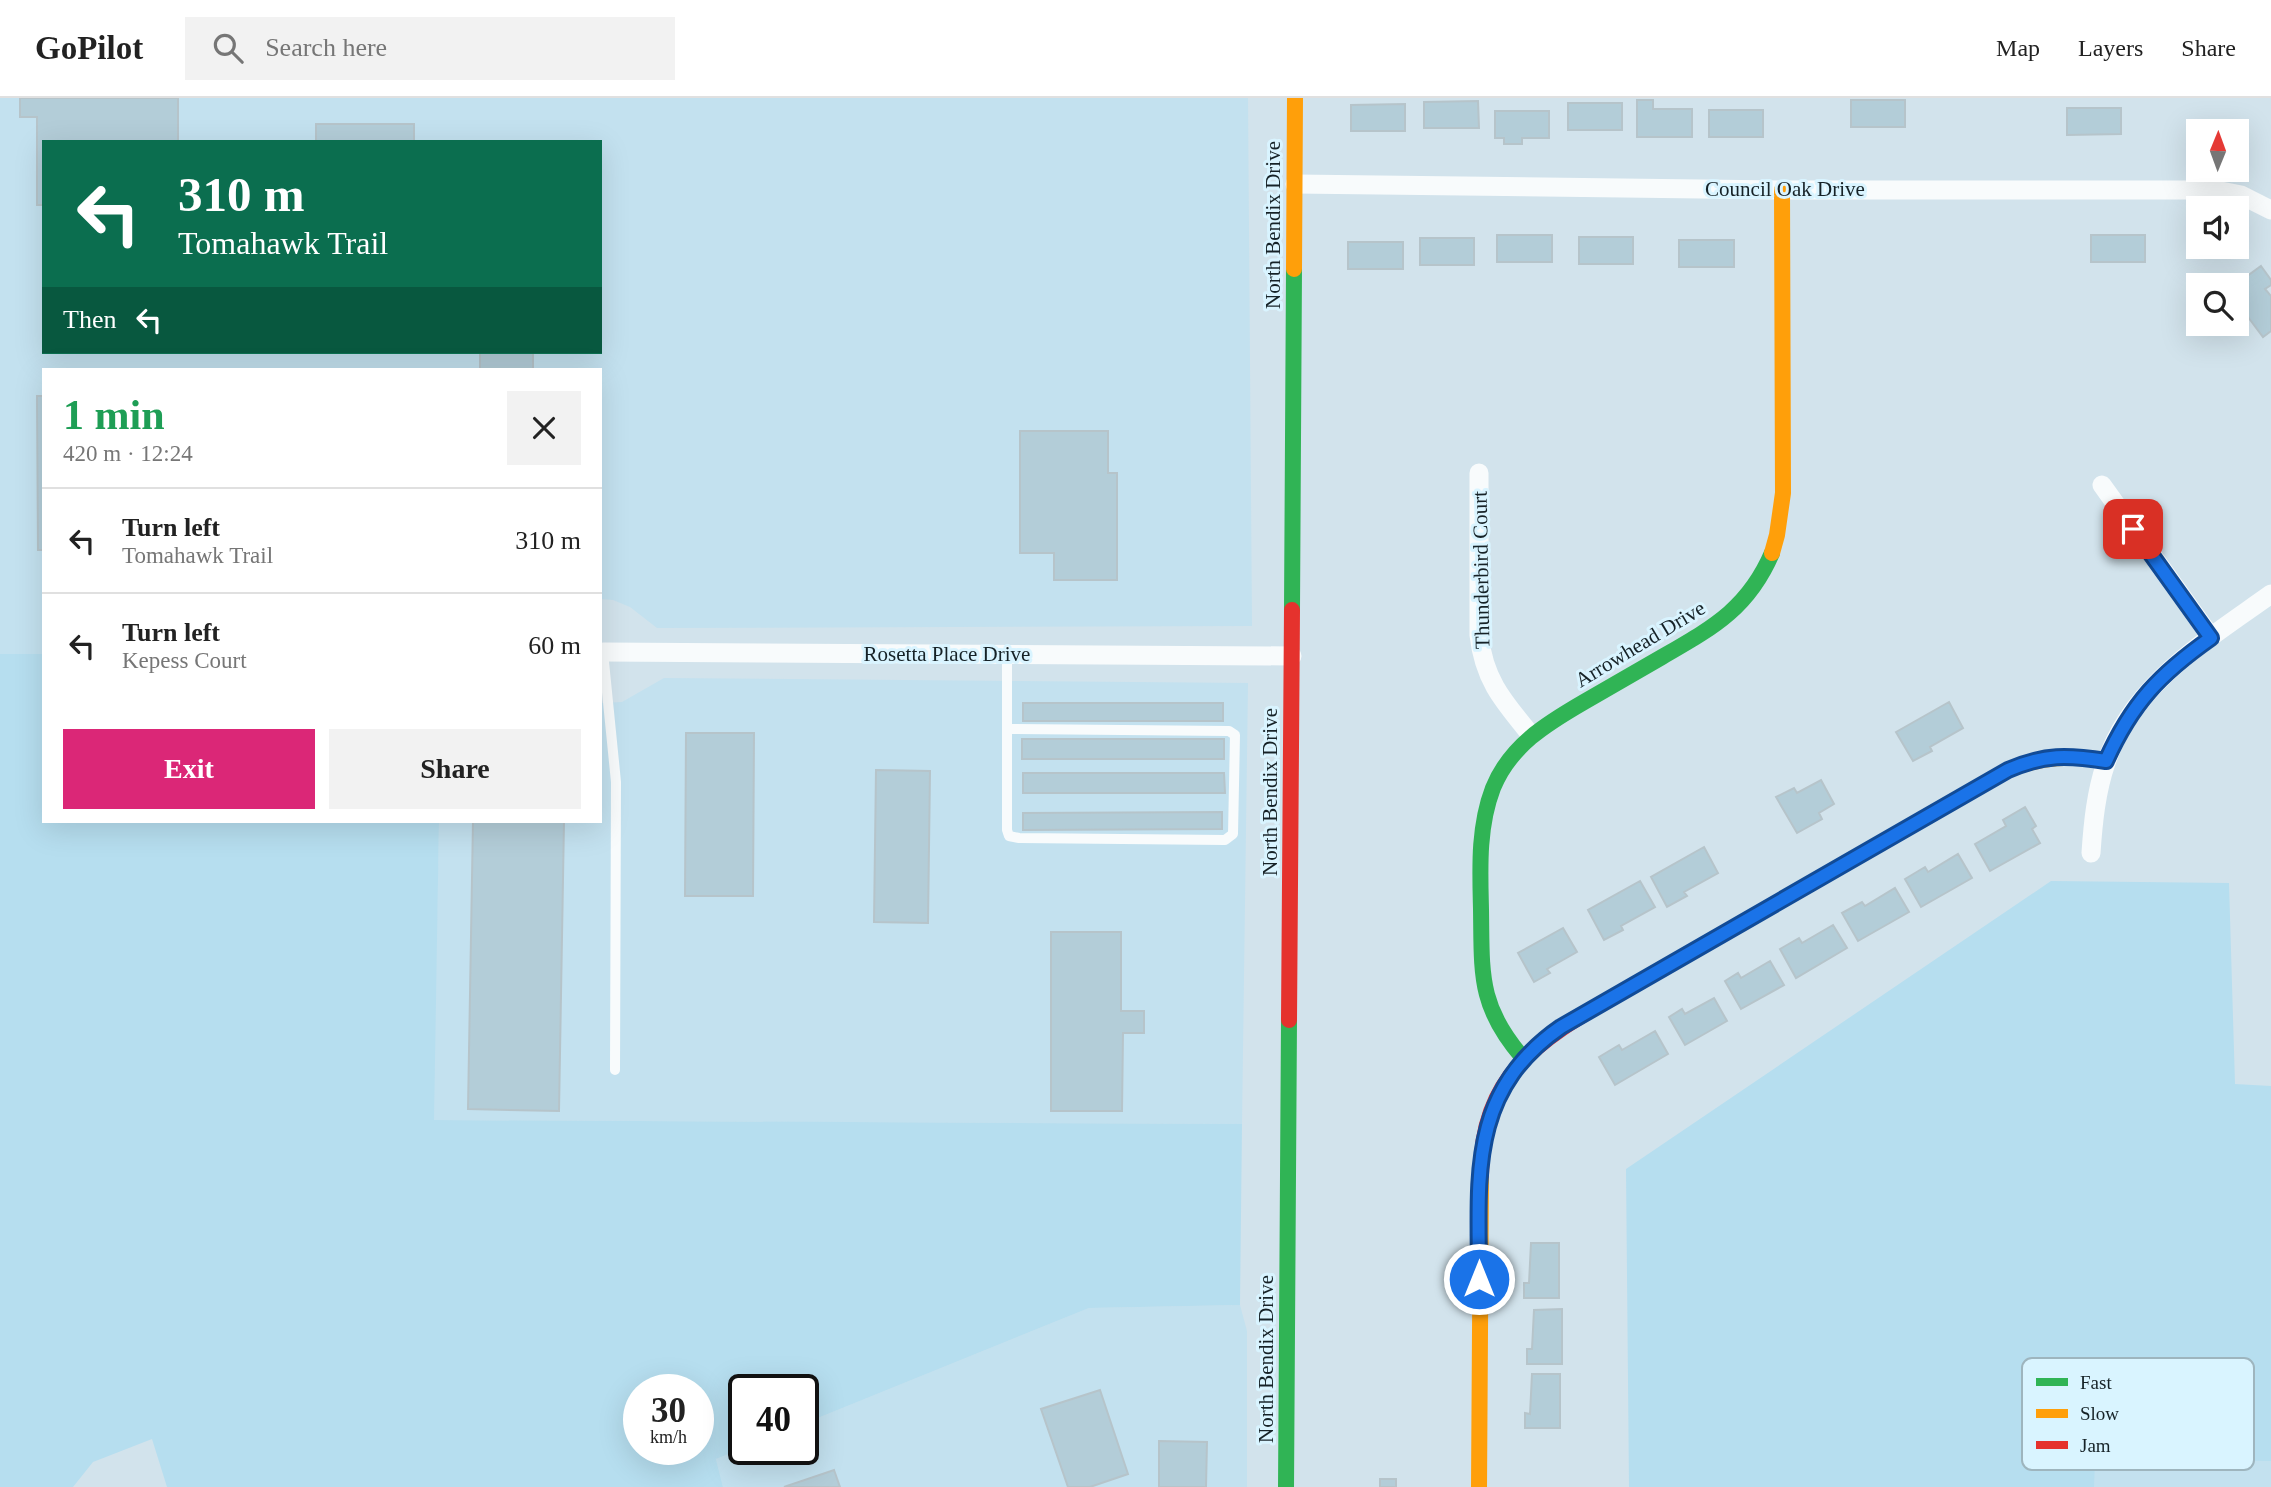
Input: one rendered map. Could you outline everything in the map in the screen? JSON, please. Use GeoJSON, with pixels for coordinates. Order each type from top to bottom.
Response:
{"type":"FeatureCollection","features":[{"type":"Feature","properties":{"kind":"street","name":"North Bendix Drive"},"geometry":{"type":"LineString","coordinates":[[1286,1487],[1295,98]]}},
{"type":"Feature","properties":{"kind":"street","name":"Council Oak Drive"},"geometry":{"type":"LineString","coordinates":[[1295,184],[1782,190],[2216,190],[2241,195],[2271,210]]}},
{"type":"Feature","properties":{"kind":"street","name":"Arrowhead Drive"},"geometry":{"type":"LineString","coordinates":[[1523,1058],[1499,1027],[1485,995],[1482,973],[1481,852],[1485,815],[1492,790],[1503,768],[1531,735],[1713,628],[1734,610],[1765,572],[1777,538],[1783,493],[1782,190]]}},
{"type":"Feature","properties":{"kind":"street","name":"Thunderbird Court"},"geometry":{"type":"LineString","coordinates":[[1479,473],[1480,653],[1485,670],[1499,696],[1531,735]]}},
{"type":"Feature","properties":{"kind":"street"},"geometry":{"type":"LineString","coordinates":[[2102,485],[2211,638]]}},
{"type":"Feature","properties":{"kind":"street"},"geometry":{"type":"LineString","coordinates":[[2091,853],[2094,814],[2106,761],[2119,732],[2137,704],[2158,680],[2271,594]]}},
{"type":"Feature","properties":{"kind":"street","name":"Rosetta Place Drive"},"geometry":{"type":"LineString","coordinates":[[603,652],[1292,656]]}},
{"type":"Feature","properties":{"kind":"street"},"geometry":{"type":"LineString","coordinates":[[1479,1487],[1481,1153],[1486,1126],[1496,1100],[1523,1058],[1561,1027],[2008,770],[2052,756],[2075,755],[2106,761]]}},
{"type":"Feature","properties":{"kind":"lane"},"geometry":{"type":"LineString","coordinates":[[603,652],[617,782],[615,1070]]}},
{"type":"Feature","properties":{"kind":"lane"},"geometry":{"type":"LineString","coordinates":[[1007,655],[1007,729],[1007,830],[1009,836],[1225,840],[1233,834],[1235,735],[1229,731],[1007,729]]}},
{"type":"Feature","properties":{"kind":"shaded area"},"geometry":{"type":"Polygon","coordinates":[[[0,98],[1248,98],[1252,626],[657,628],[630,607],[613,600],[602,599],[602,368],[42,368],[42,654],[0,654],[0,98]]]}},
{"type":"Feature","properties":{"kind":"shaded area"},"geometry":{"type":"Polygon","coordinates":[[[0,654],[42,654],[42,823],[439,823],[434,1120],[1242,1124],[1240,1305],[1089,1308],[819,1418],[819,1374],[728,1374],[728,1454],[716,1459],[723,1487],[167,1487],[152,1439],[93,1462],[73,1487],[0,1487],[0,654]]]}},
{"type":"Feature","properties":{"kind":"shaded area"},"geometry":{"type":"Polygon","coordinates":[[[664,678],[1248,683],[1242,1124],[433,1120],[439,823],[602,823],[602,703],[622,702],[664,678]]]}},
{"type":"Feature","properties":{"kind":"shaded area"},"geometry":{"type":"Polygon","coordinates":[[[2051,881],[2229,883],[2235,1084],[2271,1086],[2271,1461],[2254,1461],[2254,1358],[2022,1358],[2022,1470],[2095,1470],[2094,1487],[1629,1487],[1626,1169],[2051,881]]]}},
{"type":"Feature","properties":{"kind":"shaded area"},"geometry":{"type":"Polygon","coordinates":[[[1240,1305],[1247,1331],[1247,1487],[723,1487],[716,1459],[728,1454],[728,1465],[819,1465],[819,1418],[1089,1308],[1240,1305]]]}},
{"type":"Feature","properties":{"kind":"shaded area"},"geometry":{"type":"Polygon","coordinates":[[[2254,1461],[2271,1461],[2271,1487],[2094,1487],[2094,1470],[2254,1470],[2254,1461]]]}},
{"type":"Feature","properties":{"kind":"building"},"geometry":{"type":"Polygon","coordinates":[[[20,98],[178,98],[178,140],[42,140],[42,205],[37,205],[37,117],[20,117],[20,98]]]}},
{"type":"Feature","properties":{"kind":"building"},"geometry":{"type":"Polygon","coordinates":[[[1637,100],[1653,100],[1653,109],[1692,109],[1692,137],[1637,137],[1637,100]]]}},
{"type":"Feature","properties":{"kind":"building"},"geometry":{"type":"Polygon","coordinates":[[[1851,100],[1905,100],[1905,127],[1851,127],[1851,100]]]}},
{"type":"Feature","properties":{"kind":"building"},"geometry":{"type":"Polygon","coordinates":[[[1478,101],[1479,128],[1424,128],[1424,102],[1478,101]]]}},
{"type":"Feature","properties":{"kind":"building"},"geometry":{"type":"Polygon","coordinates":[[[1568,103],[1622,103],[1622,130],[1568,130],[1568,103]]]}},
{"type":"Feature","properties":{"kind":"building"},"geometry":{"type":"Polygon","coordinates":[[[1405,104],[1405,131],[1351,131],[1351,105],[1405,104]]]}},
{"type":"Feature","properties":{"kind":"building"},"geometry":{"type":"Polygon","coordinates":[[[2067,108],[2121,108],[2121,134],[2067,135],[2067,108]]]}},
{"type":"Feature","properties":{"kind":"building"},"geometry":{"type":"Polygon","coordinates":[[[1709,110],[1763,110],[1763,137],[1709,137],[1709,110]]]}},
{"type":"Feature","properties":{"kind":"building"},"geometry":{"type":"Polygon","coordinates":[[[1495,111],[1549,111],[1549,138],[1522,138],[1522,144],[1504,144],[1504,138],[1495,138],[1495,111]]]}},
{"type":"Feature","properties":{"kind":"building"},"geometry":{"type":"Polygon","coordinates":[[[316,124],[414,124],[414,140],[316,140],[316,124]]]}},
{"type":"Feature","properties":{"kind":"building"},"geometry":{"type":"Polygon","coordinates":[[[1497,235],[1552,235],[1552,262],[1497,262],[1497,235]]]}},
{"type":"Feature","properties":{"kind":"building"},"geometry":{"type":"Polygon","coordinates":[[[2091,235],[2145,235],[2145,262],[2091,262],[2091,235]]]}},
{"type":"Feature","properties":{"kind":"building"},"geometry":{"type":"Polygon","coordinates":[[[1579,237],[1633,237],[1633,264],[1579,264],[1579,237]]]}},
{"type":"Feature","properties":{"kind":"building"},"geometry":{"type":"Polygon","coordinates":[[[1420,238],[1474,238],[1474,265],[1420,265],[1420,238]]]}},
{"type":"Feature","properties":{"kind":"building"},"geometry":{"type":"Polygon","coordinates":[[[1679,240],[1734,240],[1734,267],[1679,267],[1679,240]]]}},
{"type":"Feature","properties":{"kind":"building"},"geometry":{"type":"Polygon","coordinates":[[[1348,242],[1403,242],[1403,269],[1348,269],[1348,242]]]}},
{"type":"Feature","properties":{"kind":"building"},"geometry":{"type":"Polygon","coordinates":[[[2261,266],[2271,280],[2271,285],[2265,289],[2271,296],[2271,331],[2263,337],[2249,318],[2249,275],[2261,266]]]}},
{"type":"Feature","properties":{"kind":"building"},"geometry":{"type":"Polygon","coordinates":[[[480,354],[533,354],[533,368],[480,368],[480,354]]]}},
{"type":"Feature","properties":{"kind":"building"},"geometry":{"type":"Polygon","coordinates":[[[37,396],[42,396],[42,550],[38,550],[37,396]]]}},
{"type":"Feature","properties":{"kind":"building"},"geometry":{"type":"Polygon","coordinates":[[[1020,431],[1108,431],[1108,473],[1117,473],[1117,580],[1054,580],[1054,553],[1020,553],[1020,431]]]}},
{"type":"Feature","properties":{"kind":"building"},"geometry":{"type":"Polygon","coordinates":[[[1949,702],[1963,728],[1930,747],[1932,751],[1913,761],[1896,732],[1949,702]]]}},
{"type":"Feature","properties":{"kind":"building"},"geometry":{"type":"Polygon","coordinates":[[[1023,703],[1223,703],[1223,721],[1023,721],[1023,703]]]}},
{"type":"Feature","properties":{"kind":"building"},"geometry":{"type":"Polygon","coordinates":[[[686,733],[754,733],[753,896],[685,896],[686,733]]]}},
{"type":"Feature","properties":{"kind":"building"},"geometry":{"type":"Polygon","coordinates":[[[1022,739],[1224,739],[1224,759],[1022,759],[1022,739]]]}},
{"type":"Feature","properties":{"kind":"building"},"geometry":{"type":"Polygon","coordinates":[[[876,770],[930,771],[928,923],[874,922],[876,770]]]}},
{"type":"Feature","properties":{"kind":"building"},"geometry":{"type":"Polygon","coordinates":[[[1023,773],[1224,773],[1225,793],[1023,793],[1023,773]]]}},
{"type":"Feature","properties":{"kind":"building"},"geometry":{"type":"Polygon","coordinates":[[[1821,780],[1834,804],[1819,813],[1822,819],[1797,833],[1776,797],[1794,788],[1797,793],[1821,780]]]}},
{"type":"Feature","properties":{"kind":"building"},"geometry":{"type":"Polygon","coordinates":[[[2025,807],[2036,826],[2032,829],[2040,843],[1990,871],[1975,844],[2006,826],[2003,820],[2025,807]]]}},
{"type":"Feature","properties":{"kind":"building"},"geometry":{"type":"Polygon","coordinates":[[[1222,812],[1222,829],[1023,830],[1023,813],[1222,812]]]}},
{"type":"Feature","properties":{"kind":"building"},"geometry":{"type":"Polygon","coordinates":[[[473,823],[564,823],[559,1111],[468,1109],[473,823]]]}},
{"type":"Feature","properties":{"kind":"building"},"geometry":{"type":"Polygon","coordinates":[[[1704,847],[1718,873],[1684,892],[1687,896],[1667,907],[1651,877],[1704,847]]]}},
{"type":"Feature","properties":{"kind":"building"},"geometry":{"type":"Polygon","coordinates":[[[1958,854],[1972,878],[1921,907],[1905,879],[1925,867],[1928,872],[1958,854]]]}},
{"type":"Feature","properties":{"kind":"building"},"geometry":{"type":"Polygon","coordinates":[[[1640,881],[1655,907],[1621,926],[1623,930],[1604,940],[1588,910],[1640,881]]]}},
{"type":"Feature","properties":{"kind":"building"},"geometry":{"type":"Polygon","coordinates":[[[1895,888],[1909,912],[1858,941],[1842,913],[1862,902],[1865,906],[1895,888]]]}},
{"type":"Feature","properties":{"kind":"building"},"geometry":{"type":"Polygon","coordinates":[[[1833,925],[1847,948],[1796,978],[1780,949],[1799,938],[1802,943],[1833,925]]]}},
{"type":"Feature","properties":{"kind":"building"},"geometry":{"type":"Polygon","coordinates":[[[1563,928],[1577,952],[1547,969],[1550,973],[1534,982],[1518,953],[1563,928]]]}},
{"type":"Feature","properties":{"kind":"building"},"geometry":{"type":"Polygon","coordinates":[[[1051,932],[1121,932],[1121,1011],[1144,1011],[1144,1033],[1123,1033],[1122,1111],[1051,1111],[1051,932]]]}},
{"type":"Feature","properties":{"kind":"building"},"geometry":{"type":"Polygon","coordinates":[[[1770,961],[1784,985],[1741,1009],[1725,981],[1738,973],[1741,978],[1770,961]]]}},
{"type":"Feature","properties":{"kind":"building"},"geometry":{"type":"Polygon","coordinates":[[[1714,998],[1727,1021],[1685,1045],[1669,1017],[1682,1009],[1685,1014],[1714,998]]]}},
{"type":"Feature","properties":{"kind":"building"},"geometry":{"type":"Polygon","coordinates":[[[1655,1031],[1668,1054],[1615,1085],[1599,1057],[1619,1045],[1622,1050],[1655,1031]]]}},
{"type":"Feature","properties":{"kind":"building"},"geometry":{"type":"Polygon","coordinates":[[[1531,1243],[1559,1243],[1559,1298],[1524,1298],[1524,1283],[1529,1283],[1531,1243]]]}},
{"type":"Feature","properties":{"kind":"building"},"geometry":{"type":"Polygon","coordinates":[[[1562,1309],[1562,1364],[1527,1364],[1527,1349],[1532,1349],[1534,1310],[1562,1309]]]}},
{"type":"Feature","properties":{"kind":"building"},"geometry":{"type":"Polygon","coordinates":[[[1532,1374],[1560,1374],[1560,1428],[1525,1428],[1525,1413],[1530,1414],[1532,1374]]]}},
{"type":"Feature","properties":{"kind":"building"},"geometry":{"type":"Polygon","coordinates":[[[1100,1390],[1128,1474],[1090,1487],[1068,1487],[1041,1409],[1100,1390]]]}},
{"type":"Feature","properties":{"kind":"building"},"geometry":{"type":"Polygon","coordinates":[[[1159,1441],[1207,1442],[1206,1487],[1159,1487],[1159,1441]]]}},
{"type":"Feature","properties":{"kind":"building"},"geometry":{"type":"Polygon","coordinates":[[[834,1470],[840,1487],[784,1487],[834,1470]]]}},
{"type":"Feature","properties":{"kind":"building"},"geometry":{"type":"Polygon","coordinates":[[[1380,1479],[1396,1479],[1396,1487],[1380,1487],[1380,1479]]]}},
{"type":"Feature","properties":{"kind":"traffic: fast"},"geometry":{"type":"LineString","coordinates":[[1292,610],[1294,269]]}},
{"type":"Feature","properties":{"kind":"traffic: fast"},"geometry":{"type":"LineString","coordinates":[[1523,1058],[1508,1039],[1490,1005],[1483,971],[1481,848],[1488,803],[1500,773],[1519,748],[1543,728],[1697,636],[1727,615],[1752,589],[1772,553]]}},
{"type":"Feature","properties":{"kind":"traffic: fast"},"geometry":{"type":"LineString","coordinates":[[1286,1487],[1289,1020]]}},
{"type":"Feature","properties":{"kind":"traffic: slow"},"geometry":{"type":"LineString","coordinates":[[1294,269],[1295,98]]}},
{"type":"Feature","properties":{"kind":"traffic: slow"},"geometry":{"type":"LineString","coordinates":[[1772,553],[1783,493],[1782,190]]}},
{"type":"Feature","properties":{"kind":"traffic: slow"},"geometry":{"type":"LineString","coordinates":[[1615,996],[2008,770],[2056,758],[2106,761]]}},
{"type":"Feature","properties":{"kind":"traffic: slow"},"geometry":{"type":"LineString","coordinates":[[1479,1487],[1481,1175]]}},
{"type":"Feature","properties":{"kind":"traffic: jam"},"geometry":{"type":"LineString","coordinates":[[1289,1020],[1292,610]]}},
{"type":"Feature","properties":{"kind":"traffic: jam"},"geometry":{"type":"LineString","coordinates":[[1481,1175],[1484,1141],[1491,1111],[1503,1086],[1519,1065],[1539,1046],[1615,996]]}},
{"type":"Feature","properties":{"kind":"route"},"geometry":{"type":"LineString","coordinates":[[1479,1279],[1481,1153],[1486,1126],[1509,1077],[1523,1058],[1542,1040],[2008,770],[2052,756],[2075,755],[2106,761],[2119,732],[2137,704],[2158,680],[2211,638],[2133,529]]}}]}
